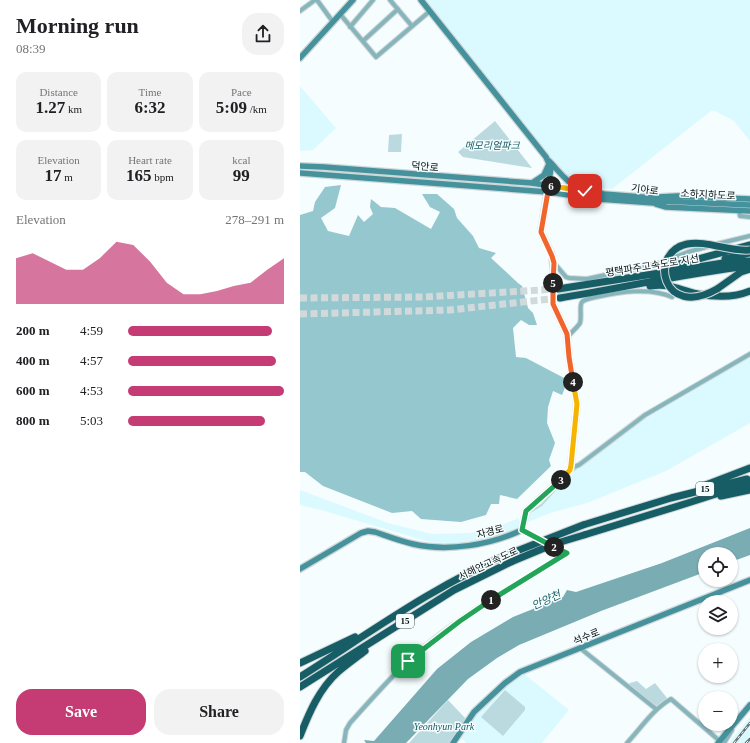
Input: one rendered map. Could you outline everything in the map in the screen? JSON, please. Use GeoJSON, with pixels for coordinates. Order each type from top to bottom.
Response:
{"type":"FeatureCollection","features":[{"type":"Feature","properties":{"kind":"highway"},"geometry":{"type":"LineString","coordinates":[[750,252],[701,243],[692,243],[678,247],[668,258],[665,267],[666,280],[671,289],[680,296],[688,298],[707,294],[741,272],[750,269]]}},
{"type":"Feature","properties":{"kind":"highway"},"geometry":{"type":"LineString","coordinates":[[611,281],[750,245]]}},
{"type":"Feature","properties":{"kind":"highway"},"geometry":{"type":"LineString","coordinates":[[693,268],[702,264],[750,252]]}},
{"type":"Feature","properties":{"kind":"highway","name":"평택파주고속도로 지선"},"geometry":{"type":"LineString","coordinates":[[558,289],[693,268],[750,261]]}},
{"type":"Feature","properties":{"kind":"highway","name":"평택파주고속도로 지선"},"geometry":{"type":"LineString","coordinates":[[560,298],[750,266]]}},
{"type":"Feature","properties":{"kind":"highway"},"geometry":{"type":"LineString","coordinates":[[612,290],[666,285],[676,286],[698,294],[711,296],[722,296],[748,291]]}},
{"type":"Feature","properties":{"kind":"highway"},"geometry":{"type":"LineString","coordinates":[[671,498],[750,468]]}},
{"type":"Feature","properties":{"kind":"highway","name":"서해안고속도로"},"geometry":{"type":"LineString","coordinates":[[300,687],[454,590],[511,558],[583,525],[671,498],[744,487],[750,478]]}},
{"type":"Feature","properties":{"kind":"highway","name":"서해안고속도로"},"geometry":{"type":"LineString","coordinates":[[300,677],[448,584],[487,564],[744,487],[750,482]]}},
{"type":"Feature","properties":{"kind":"highway"},"geometry":{"type":"LineString","coordinates":[[300,663],[379,626]]}},
{"type":"Feature","properties":{"kind":"highway"},"geometry":{"type":"LineString","coordinates":[[300,736],[310,710],[327,684],[337,673],[386,633]]}},
{"type":"Feature","properties":{"kind":"main road"},"geometry":{"type":"LineString","coordinates":[[300,58],[353,0]]}},
{"type":"Feature","properties":{"kind":"main road"},"geometry":{"type":"LineString","coordinates":[[421,0],[546,157],[575,187],[585,191]]}},
{"type":"Feature","properties":{"kind":"main road"},"geometry":{"type":"LineString","coordinates":[[522,530],[526,511],[564,476],[570,468],[577,404],[569,357],[568,337],[553,304],[554,263],[541,232],[551,168],[546,157]]}},
{"type":"Feature","properties":{"kind":"main road"},"geometry":{"type":"LineString","coordinates":[[532,183],[544,175],[549,164]]}},
{"type":"Feature","properties":{"kind":"main road","name":"덕안로"},"geometry":{"type":"LineString","coordinates":[[300,166],[532,183],[549,186]]}},
{"type":"Feature","properties":{"kind":"main road","name":"덕안로"},"geometry":{"type":"LineString","coordinates":[[300,173],[548,192]]}},
{"type":"Feature","properties":{"kind":"main road","name":"기아로"},"geometry":{"type":"LineString","coordinates":[[549,186],[664,201]]}},
{"type":"Feature","properties":{"kind":"main road","name":"기아로"},"geometry":{"type":"LineString","coordinates":[[548,192],[598,199],[654,200]]}},
{"type":"Feature","properties":{"kind":"main road"},"geometry":{"type":"LineString","coordinates":[[654,200],[678,196],[750,199]]}},
{"type":"Feature","properties":{"kind":"main road"},"geometry":{"type":"LineString","coordinates":[[654,200],[666,206],[750,211]]}},
{"type":"Feature","properties":{"kind":"main road","name":"소하지하도로"},"geometry":{"type":"LineString","coordinates":[[664,201],[750,205]]}},
{"type":"Feature","properties":{"kind":"main road","name":"자경로"},"geometry":{"type":"LineString","coordinates":[[300,569],[360,533],[368,531],[414,544],[440,546],[470,545],[490,542],[522,530]]}},
{"type":"Feature","properties":{"kind":"main road","name":"석수로"},"geometry":{"type":"LineString","coordinates":[[453,743],[474,712],[520,672],[750,580]]}},
{"type":"Feature","properties":{"kind":"main road"},"geometry":{"type":"LineString","coordinates":[[721,743],[750,705]]}},
{"type":"Feature","properties":{"kind":"street"},"geometry":{"type":"LineString","coordinates":[[300,11],[316,0],[334,22]]}},
{"type":"Feature","properties":{"kind":"street"},"geometry":{"type":"LineString","coordinates":[[350,27],[373,0]]}},
{"type":"Feature","properties":{"kind":"street"},"geometry":{"type":"LineString","coordinates":[[390,0],[412,26]]}},
{"type":"Feature","properties":{"kind":"street"},"geometry":{"type":"LineString","coordinates":[[363,42],[398,9]]}},
{"type":"Feature","properties":{"kind":"street"},"geometry":{"type":"LineString","coordinates":[[340,14],[376,57],[430,11]]}},
{"type":"Feature","properties":{"kind":"street"},"geometry":{"type":"LineString","coordinates":[[739,210],[740,216],[750,217]]}},
{"type":"Feature","properties":{"kind":"street"},"geometry":{"type":"LineString","coordinates":[[554,263],[566,277],[587,279],[660,265],[688,252],[750,236]]}},
{"type":"Feature","properties":{"kind":"street"},"geometry":{"type":"LineString","coordinates":[[568,337],[579,324],[582,316],[582,302],[615,293],[663,290],[672,297]]}},
{"type":"Feature","properties":{"kind":"street"},"geometry":{"type":"LineString","coordinates":[[570,468],[579,465],[645,415],[750,354]]}},
{"type":"Feature","properties":{"kind":"street"},"geometry":{"type":"LineString","coordinates":[[344,743],[346,730],[350,723],[408,661],[460,621],[495,597],[567,553],[522,530]]}},
{"type":"Feature","properties":{"kind":"street"},"geometry":{"type":"LineString","coordinates":[[580,648],[656,710]]}},
{"type":"Feature","properties":{"kind":"street"},"geometry":{"type":"LineString","coordinates":[[628,743],[656,710],[671,699],[721,743]]}},
{"type":"Feature","properties":{"kind":"shaded area"},"geometry":{"type":"Polygon","coordinates":[[[425,0],[750,0],[750,141],[734,121],[715,111],[711,111],[612,189],[581,186],[570,180],[559,170],[425,0]]]}},
{"type":"Feature","properties":{"kind":"shaded area"},"geometry":{"type":"Polygon","coordinates":[[[300,86],[336,128],[313,150],[300,151],[300,86]]]}},
{"type":"Feature","properties":{"kind":"shaded area"},"geometry":{"type":"Polygon","coordinates":[[[341,185],[335,208],[321,218],[328,231],[349,236],[358,215],[364,222],[373,214],[370,207],[371,199],[381,207],[395,208],[431,229],[440,212],[430,207],[422,194],[437,194],[454,209],[457,218],[473,236],[479,248],[496,253],[491,258],[522,286],[528,308],[533,313],[537,325],[529,325],[521,320],[513,328],[516,357],[526,358],[568,380],[562,395],[553,391],[548,407],[547,423],[555,443],[549,460],[551,466],[517,499],[500,495],[499,504],[491,504],[486,515],[461,522],[421,519],[412,511],[392,513],[323,486],[305,472],[300,472],[300,215],[313,211],[315,202],[325,187],[341,185]]]}},
{"type":"Feature","properties":{"kind":"shaded area"},"geometry":{"type":"Polygon","coordinates":[[[750,356],[750,423],[666,471],[587,503],[550,513],[528,522],[527,516],[542,506],[572,473],[645,418],[750,356]]]}},
{"type":"Feature","properties":{"kind":"shaded area"},"geometry":{"type":"Polygon","coordinates":[[[300,490],[388,523],[432,534],[471,533],[499,526],[519,518],[519,528],[479,542],[450,544],[426,541],[300,505],[300,490]]]}},
{"type":"Feature","properties":{"kind":"shaded area"},"geometry":{"type":"Polygon","coordinates":[[[750,528],[750,555],[738,559],[738,547],[702,547],[750,528]]]}},
{"type":"Feature","properties":{"kind":"shaded area"},"geometry":{"type":"Polygon","coordinates":[[[698,549],[698,575],[601,611],[519,645],[497,658],[468,679],[406,743],[366,743],[364,740],[374,741],[437,669],[471,642],[513,617],[563,597],[567,590],[576,592],[662,563],[698,549]]]}},
{"type":"Feature","properties":{"kind":"shaded area"},"geometry":{"type":"Polygon","coordinates":[[[523,673],[569,710],[542,743],[466,743],[459,735],[476,715],[507,684],[523,673]]]}},
{"type":"Feature","properties":{"kind":"shaded area"},"geometry":{"type":"Polygon","coordinates":[[[750,717],[750,743],[729,743],[750,717]]]}},
{"type":"Feature","properties":{"kind":"green space","name":"메모리얼파크"},"geometry":{"type":"Polygon","coordinates":[[[495,121],[532,168],[463,157],[458,152],[495,121]]]}},
{"type":"Feature","properties":{"kind":"green space"},"geometry":{"type":"Polygon","coordinates":[[[402,134],[401,152],[388,152],[389,135],[402,134]]]}},
{"type":"Feature","properties":{"kind":"green space"},"geometry":{"type":"Polygon","coordinates":[[[643,416],[645,418],[572,473],[542,506],[526,516],[530,511],[541,504],[574,468],[643,416]]]}},
{"type":"Feature","properties":{"kind":"green space"},"geometry":{"type":"Polygon","coordinates":[[[637,681],[646,689],[655,683],[667,698],[655,707],[628,685],[637,681]]]}},
{"type":"Feature","properties":{"kind":"green space"},"geometry":{"type":"Polygon","coordinates":[[[505,690],[525,707],[525,710],[503,736],[481,717],[505,690]]]}},
{"type":"Feature","properties":{"kind":"green space","name":"Yeonhyun Park"},"geometry":{"type":"Polygon","coordinates":[[[448,700],[466,719],[449,743],[409,743],[448,700]]]}},
{"type":"Feature","properties":{"kind":"tunnel"},"geometry":{"type":"LineString","coordinates":[[300,298],[424,297],[558,289]]}},
{"type":"Feature","properties":{"kind":"tunnel"},"geometry":{"type":"LineString","coordinates":[[300,314],[450,310],[559,298]]}},
{"type":"Feature","properties":{"kind":"railway"},"geometry":{"type":"LineString","coordinates":[[734,743],[750,723]]}},
{"type":"Feature","properties":{"kind":"railway"},"geometry":{"type":"LineString","coordinates":[[746,743],[750,739]]}},
{"type":"Feature","properties":{"kind":"route"},"geometry":{"type":"LineString","coordinates":[[408,661],[460,621],[495,597],[567,553],[522,530],[526,511],[570,470],[577,404],[569,357],[567,334],[554,309],[552,299],[554,263],[541,232],[549,186],[585,191]]}},
{"type":"Feature","properties":{"kind":"water label","name":"안양천"},"geometry":{"type":"Point","coordinates":[546,600]}}]}
